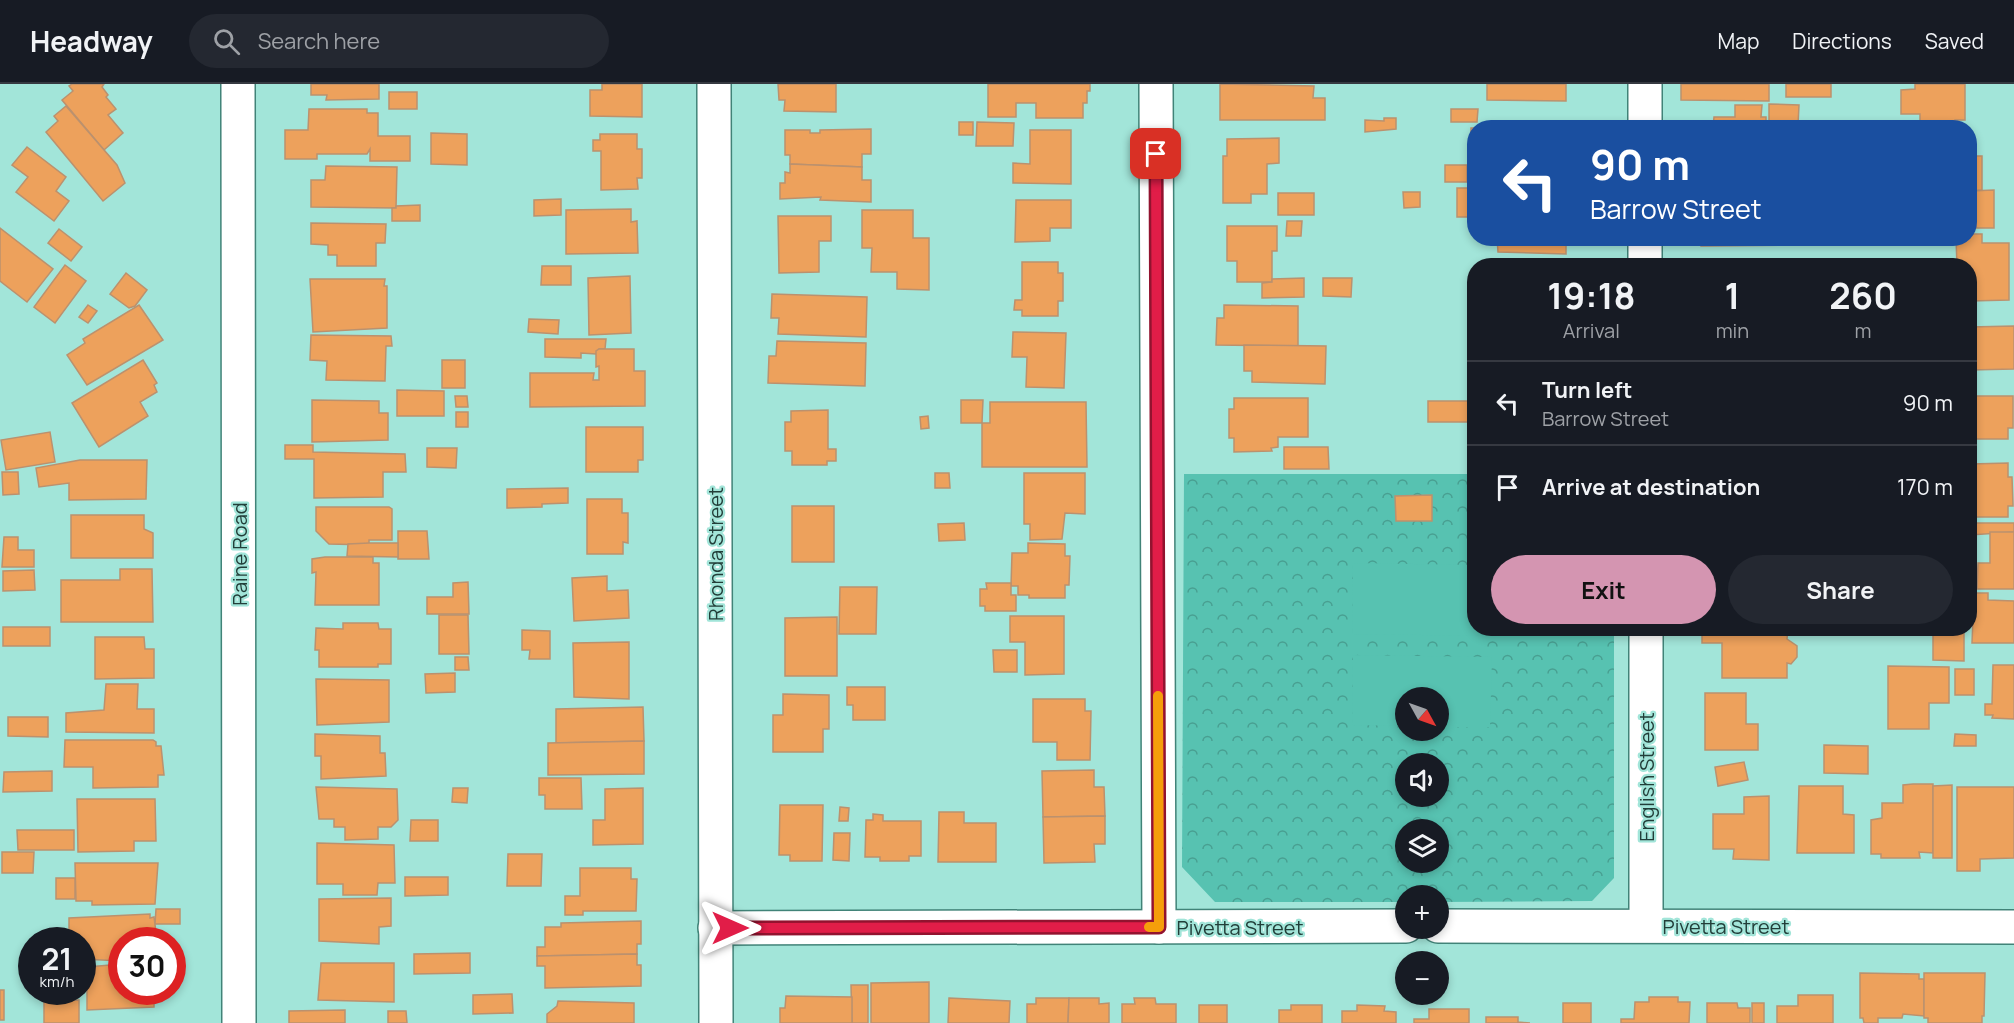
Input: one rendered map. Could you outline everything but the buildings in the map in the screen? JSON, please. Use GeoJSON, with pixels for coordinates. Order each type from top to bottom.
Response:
{"type":"FeatureCollection","features":[{"type":"Feature","properties":{"kind":"street","name":"Raine Road"},"geometry":{"type":"LineString","coordinates":[[238,84],[239,1023]]}},
{"type":"Feature","properties":{"kind":"street","name":"Rhonda Street"},"geometry":{"type":"LineString","coordinates":[[714,84],[716,1023]]}},
{"type":"Feature","properties":{"kind":"street"},"geometry":{"type":"LineString","coordinates":[[1156,84],[1159,927]]}},
{"type":"Feature","properties":{"kind":"street"},"geometry":{"type":"LineString","coordinates":[[1645,84],[1645,120]]}},
{"type":"Feature","properties":{"kind":"street","name":"English Street"},"geometry":{"type":"LineString","coordinates":[[1646,636],[1646,925]]}},
{"type":"Feature","properties":{"kind":"street","name":"Pivetta Street"},"geometry":{"type":"LineString","coordinates":[[715,928],[1395,926]]}},
{"type":"Feature","properties":{"kind":"street","name":"Pivetta Street"},"geometry":{"type":"LineString","coordinates":[[1449,926],[2014,927]]}},
{"type":"Feature","properties":{"kind":"green space"},"geometry":{"type":"Polygon","coordinates":[[[1184,474],[1467,474],[1467,636],[1614,636],[1614,878],[1592,901],[1449,902],[1449,885],[1395,885],[1395,902],[1215,902],[1182,867],[1184,474]]]}},
{"type":"Feature","properties":{"kind":"green space"},"geometry":{"type":"Polygon","coordinates":[[[1353,563],[1467,565],[1467,636],[1352,634],[1353,563]]]}},
{"type":"Feature","properties":{"kind":"green space"},"geometry":{"type":"Polygon","coordinates":[[[1353,655],[1492,657],[1490,727],[1449,727],[1449,687],[1395,687],[1395,726],[1352,725],[1353,655]]]}},
{"type":"Feature","properties":{"kind":"slow traffic"},"geometry":{"type":"LineString","coordinates":[[1149,927],[1159,927],[1158,696]]}},
{"type":"Feature","properties":{"kind":"route"},"geometry":{"type":"LineString","coordinates":[[730,928],[1159,927],[1156,154]]}}]}
